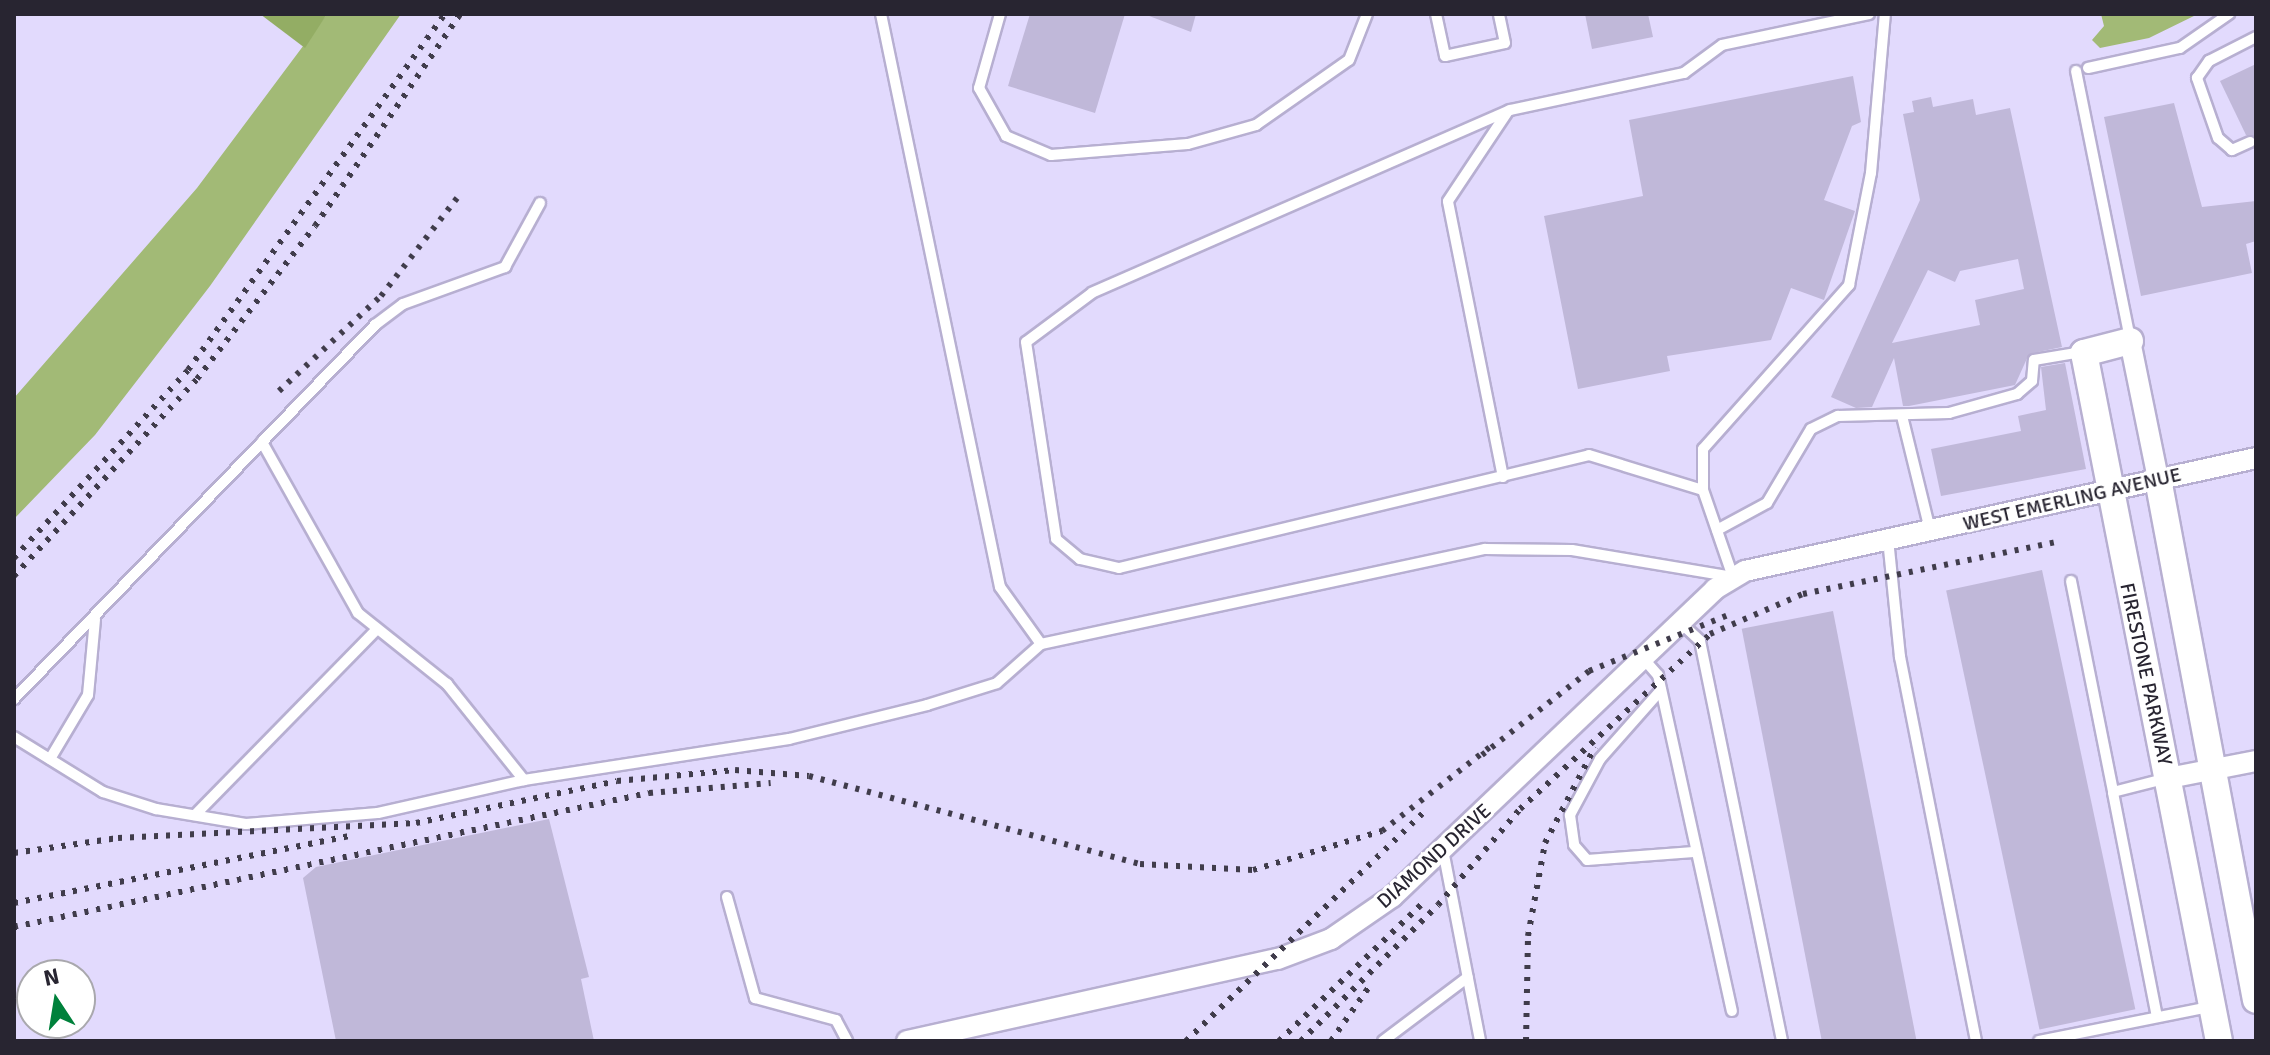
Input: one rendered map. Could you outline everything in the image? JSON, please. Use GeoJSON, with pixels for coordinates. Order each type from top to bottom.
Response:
{"type":"FeatureCollection","features":[{"type":"Feature","properties":{"kind":"street"},"geometry":{"type":"LineString","coordinates":[[2084,353],[2130,341],[2248,909],[2256,1000]]}},
{"type":"Feature","properties":{"kind":"street","name":"FIRESTONE PARKWAY"},"geometry":{"type":"LineString","coordinates":[[2084,353],[2108,491],[2169,778],[2219,1041]]}},
{"type":"Feature","properties":{"kind":"street","name":"WEST EMERLING AVENUE"},"geometry":{"type":"LineString","coordinates":[[1888,539],[2256,458]]}},
{"type":"Feature","properties":{"kind":"street","name":"DIAMOND DRIVE"},"geometry":{"type":"LineString","coordinates":[[907,1041],[1293,955],[1364,918],[1443,850],[1643,658],[1733,577],[1888,539]]}},
{"type":"Feature","properties":{"kind":"street"},"geometry":{"type":"LineString","coordinates":[[2169,778],[2256,761]]}},
{"type":"Feature","properties":{"kind":"lane"},"geometry":{"type":"LineString","coordinates":[[881,14],[1000,587],[1041,644]]}},
{"type":"Feature","properties":{"kind":"lane"},"geometry":{"type":"LineString","coordinates":[[1000,14],[979,88],[1006,136],[1051,155],[1188,144],[1256,125],[1349,60],[1367,14]]}},
{"type":"Feature","properties":{"kind":"lane"},"geometry":{"type":"LineString","coordinates":[[1436,14],[1445,56],[1505,43],[1499,14]]}},
{"type":"Feature","properties":{"kind":"lane"},"geometry":{"type":"LineString","coordinates":[[1703,490],[1589,455],[1119,568],[1097,566],[1065,552],[1056,539],[1026,342],[1092,293],[1510,110],[1684,73],[1722,45],[1869,14]]}},
{"type":"Feature","properties":{"kind":"lane"},"geometry":{"type":"LineString","coordinates":[[14,737],[103,792],[195,815],[246,824],[378,813],[524,780],[789,739],[927,705],[997,683],[1041,644],[1485,549],[1572,550],[1733,577],[1703,490],[1703,449],[1849,285],[1871,173],[1885,14]]}},
{"type":"Feature","properties":{"kind":"lane"},"geometry":{"type":"LineString","coordinates":[[2088,68],[2180,48],[2229,14]]}},
{"type":"Feature","properties":{"kind":"lane"},"geometry":{"type":"LineString","coordinates":[[2250,142],[2232,150],[2218,138],[2197,78],[2209,61],[2256,37]]}},
{"type":"Feature","properties":{"kind":"lane"},"geometry":{"type":"LineString","coordinates":[[2076,71],[2130,341]]}},
{"type":"Feature","properties":{"kind":"lane"},"geometry":{"type":"LineString","coordinates":[[1503,477],[1448,201],[1510,110]]}},
{"type":"Feature","properties":{"kind":"lane"},"geometry":{"type":"LineString","coordinates":[[14,699],[95,619],[262,442],[403,304],[505,267],[540,203]]}},
{"type":"Feature","properties":{"kind":"lane"},"geometry":{"type":"LineString","coordinates":[[1717,530],[1767,503],[1811,429],[1838,416],[1949,413],[2017,394],[2032,381],[2034,360],[2084,353]]}},
{"type":"Feature","properties":{"kind":"lane"},"geometry":{"type":"LineString","coordinates":[[1902,416],[1930,530]]}},
{"type":"Feature","properties":{"kind":"lane"},"geometry":{"type":"LineString","coordinates":[[262,442],[375,631],[447,684],[524,780]]}},
{"type":"Feature","properties":{"kind":"lane"},"geometry":{"type":"LineString","coordinates":[[1888,539],[1900,657],[1976,1041]]}},
{"type":"Feature","properties":{"kind":"lane"},"geometry":{"type":"LineString","coordinates":[[2071,581],[2157,1017]]}},
{"type":"Feature","properties":{"kind":"lane"},"geometry":{"type":"LineString","coordinates":[[50,759],[88,695],[95,619]]}},
{"type":"Feature","properties":{"kind":"lane"},"geometry":{"type":"LineString","coordinates":[[1681,623],[1700,641],[1782,1041]]}},
{"type":"Feature","properties":{"kind":"lane"},"geometry":{"type":"LineString","coordinates":[[195,815],[375,631]]}},
{"type":"Feature","properties":{"kind":"lane"},"geometry":{"type":"LineString","coordinates":[[1643,658],[1661,690],[1694,852],[1732,1011]]}},
{"type":"Feature","properties":{"kind":"lane"},"geometry":{"type":"LineString","coordinates":[[1661,690],[1600,759],[1570,815],[1574,845],[1587,860],[1694,852]]}},
{"type":"Feature","properties":{"kind":"lane"},"geometry":{"type":"LineString","coordinates":[[2113,792],[2169,778]]}},
{"type":"Feature","properties":{"kind":"lane"},"geometry":{"type":"LineString","coordinates":[[1443,850],[1480,1041]]}},
{"type":"Feature","properties":{"kind":"lane"},"geometry":{"type":"LineString","coordinates":[[727,897],[755,998],[836,1020],[847,1041]]}},
{"type":"Feature","properties":{"kind":"lane"},"geometry":{"type":"LineString","coordinates":[[1383,1041],[1468,977]]}},
{"type":"Feature","properties":{"kind":"lane"},"geometry":{"type":"LineString","coordinates":[[2039,1041],[2212,1006]]}},
{"type":"Feature","properties":{"kind":"green space"},"geometry":{"type":"Polygon","coordinates":[[[260,14],[327,14],[305,48],[260,14]]]}},
{"type":"Feature","properties":{"kind":"green space"},"geometry":{"type":"Polygon","coordinates":[[[327,14],[401,14],[210,286],[95,435],[14,519],[14,398],[197,188],[327,14]]]}},
{"type":"Feature","properties":{"kind":"green space"},"geometry":{"type":"Polygon","coordinates":[[[2101,14],[2198,14],[2149,38],[2100,48],[2092,40],[2104,26],[2101,14]]]}},
{"type":"Feature","properties":{"kind":"building"},"geometry":{"type":"Polygon","coordinates":[[[1030,14],[1125,14],[1095,113],[1008,86],[1030,14]]]}},
{"type":"Feature","properties":{"kind":"building"},"geometry":{"type":"Polygon","coordinates":[[[1144,14],[1196,14],[1191,32],[1144,14]]]}},
{"type":"Feature","properties":{"kind":"building"},"geometry":{"type":"Polygon","coordinates":[[[1585,14],[1648,14],[1653,37],[1592,49],[1585,14]]]}},
{"type":"Feature","properties":{"kind":"building"},"geometry":{"type":"Polygon","coordinates":[[[2256,64],[2256,137],[2246,135],[2220,81],[2256,64]]]}},
{"type":"Feature","properties":{"kind":"building"},"geometry":{"type":"Polygon","coordinates":[[[1853,76],[1861,122],[1852,126],[1824,200],[1855,211],[1824,300],[1791,288],[1771,340],[1667,356],[1670,371],[1578,389],[1544,216],[1643,196],[1629,120],[1853,76]]]}},
{"type":"Feature","properties":{"kind":"building"},"geometry":{"type":"Polygon","coordinates":[[[1931,97],[1933,107],[1973,99],[1976,115],[2010,108],[2062,347],[2029,354],[2015,385],[1909,406],[1903,406],[1894,358],[1872,407],[1856,408],[1831,397],[1920,200],[1903,114],[1914,112],[1912,101],[1931,97]],[[2018,259],[1960,271],[1955,282],[1928,270],[1892,343],[1980,325],[1975,300],[2024,289],[2018,259]]]}},
{"type":"Feature","properties":{"kind":"building"},"geometry":{"type":"Polygon","coordinates":[[[2174,103],[2202,207],[2256,201],[2256,241],[2246,244],[2252,273],[2141,296],[2104,117],[2174,103]]]}},
{"type":"Feature","properties":{"kind":"building"},"geometry":{"type":"Polygon","coordinates":[[[2065,363],[2086,469],[1941,496],[1931,449],[2021,431],[2018,416],[2046,410],[2041,367],[2065,363]]]}},
{"type":"Feature","properties":{"kind":"building"},"geometry":{"type":"Polygon","coordinates":[[[2042,570],[2135,1009],[2039,1030],[1946,590],[2042,570]]]}},
{"type":"Feature","properties":{"kind":"building"},"geometry":{"type":"Polygon","coordinates":[[[1833,611],[1917,1041],[1822,1041],[1742,629],[1833,611]]]}},
{"type":"Feature","properties":{"kind":"building"},"geometry":{"type":"Polygon","coordinates":[[[549,819],[589,977],[581,979],[594,1041],[336,1041],[303,878],[316,867],[549,819]]]}},
{"type":"Feature","properties":{"kind":"railway"},"geometry":{"type":"LineString","coordinates":[[14,558],[188,370],[445,14]]}},
{"type":"Feature","properties":{"kind":"railway"},"geometry":{"type":"LineString","coordinates":[[14,576],[197,379],[315,226],[460,14]]}},
{"type":"Feature","properties":{"kind":"railway"},"geometry":{"type":"LineString","coordinates":[[279,391],[381,296],[460,194]]}},
{"type":"Feature","properties":{"kind":"railway"},"geometry":{"type":"LineString","coordinates":[[1301,1041],[1438,905],[1520,809],[1710,634],[1803,594],[2057,542]]}},
{"type":"Feature","properties":{"kind":"railway"},"geometry":{"type":"LineString","coordinates":[[1482,755],[1589,671],[1726,616]]}},
{"type":"Feature","properties":{"kind":"railway"},"geometry":{"type":"LineString","coordinates":[[14,853],[118,838],[416,823],[617,781],[735,770],[809,776],[1140,864],[1253,870],[1382,831],[1490,747]]}},
{"type":"Feature","properties":{"kind":"railway"},"geometry":{"type":"LineString","coordinates":[[1526,1041],[1528,936],[1545,843],[1595,747]]}},
{"type":"Feature","properties":{"kind":"railway"},"geometry":{"type":"LineString","coordinates":[[14,927],[649,793],[771,783]]}},
{"type":"Feature","properties":{"kind":"railway"},"geometry":{"type":"LineString","coordinates":[[1186,1041],[1425,811]]}},
{"type":"Feature","properties":{"kind":"railway"},"geometry":{"type":"LineString","coordinates":[[14,903],[349,836]]}},
{"type":"Feature","properties":{"kind":"railway"},"geometry":{"type":"LineString","coordinates":[[1279,1041],[1423,903]]}},
{"type":"Feature","properties":{"kind":"railway"},"geometry":{"type":"LineString","coordinates":[[1331,1041],[1369,987]]}}]}
